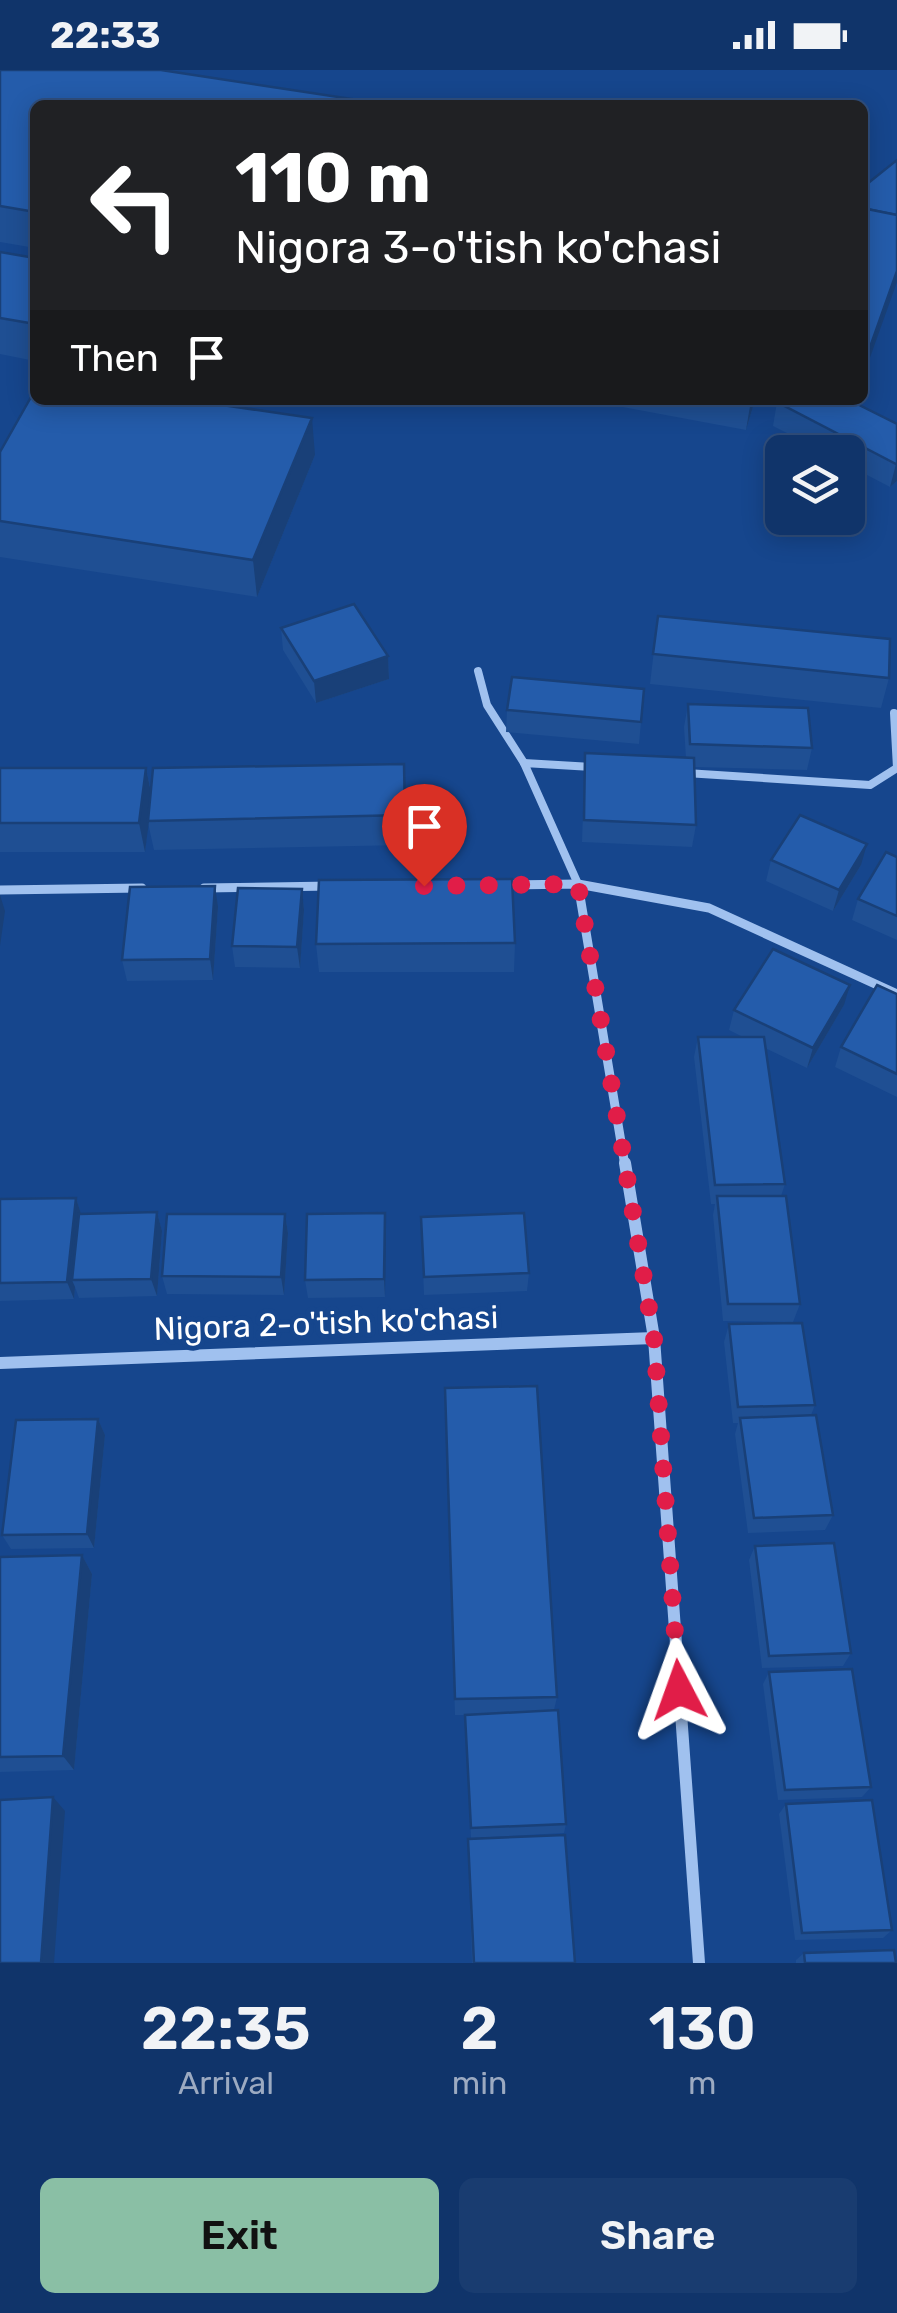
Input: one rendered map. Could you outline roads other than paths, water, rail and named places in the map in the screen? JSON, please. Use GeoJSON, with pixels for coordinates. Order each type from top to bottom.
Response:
{"type":"FeatureCollection","features":[{"type":"Feature","properties":{"kind":"street"},"geometry":{"type":"LineString","coordinates":[[578,884],[654,1338],[699,1963]]}},
{"type":"Feature","properties":{"kind":"street"},"geometry":{"type":"LineString","coordinates":[[478,885],[578,884],[709,908],[897,994]]}},
{"type":"Feature","properties":{"kind":"street"},"geometry":{"type":"LineString","coordinates":[[199,888],[338,886]]}},
{"type":"Feature","properties":{"kind":"street"},"geometry":{"type":"LineString","coordinates":[[0,890],[159,888]]}},
{"type":"Feature","properties":{"kind":"street","name":"Nigora 2-o'tish ko'chasi"},"geometry":{"type":"LineString","coordinates":[[0,1363],[654,1338]]}},
{"type":"Feature","properties":{"kind":"lane"},"geometry":{"type":"LineString","coordinates":[[478,671],[487,705],[524,763],[578,884]]}},
{"type":"Feature","properties":{"kind":"lane"},"geometry":{"type":"LineString","coordinates":[[678,773],[870,785],[897,768],[894,713]]}},
{"type":"Feature","properties":{"kind":"lane"},"geometry":{"type":"LineString","coordinates":[[524,763],[601,768]]}}]}
